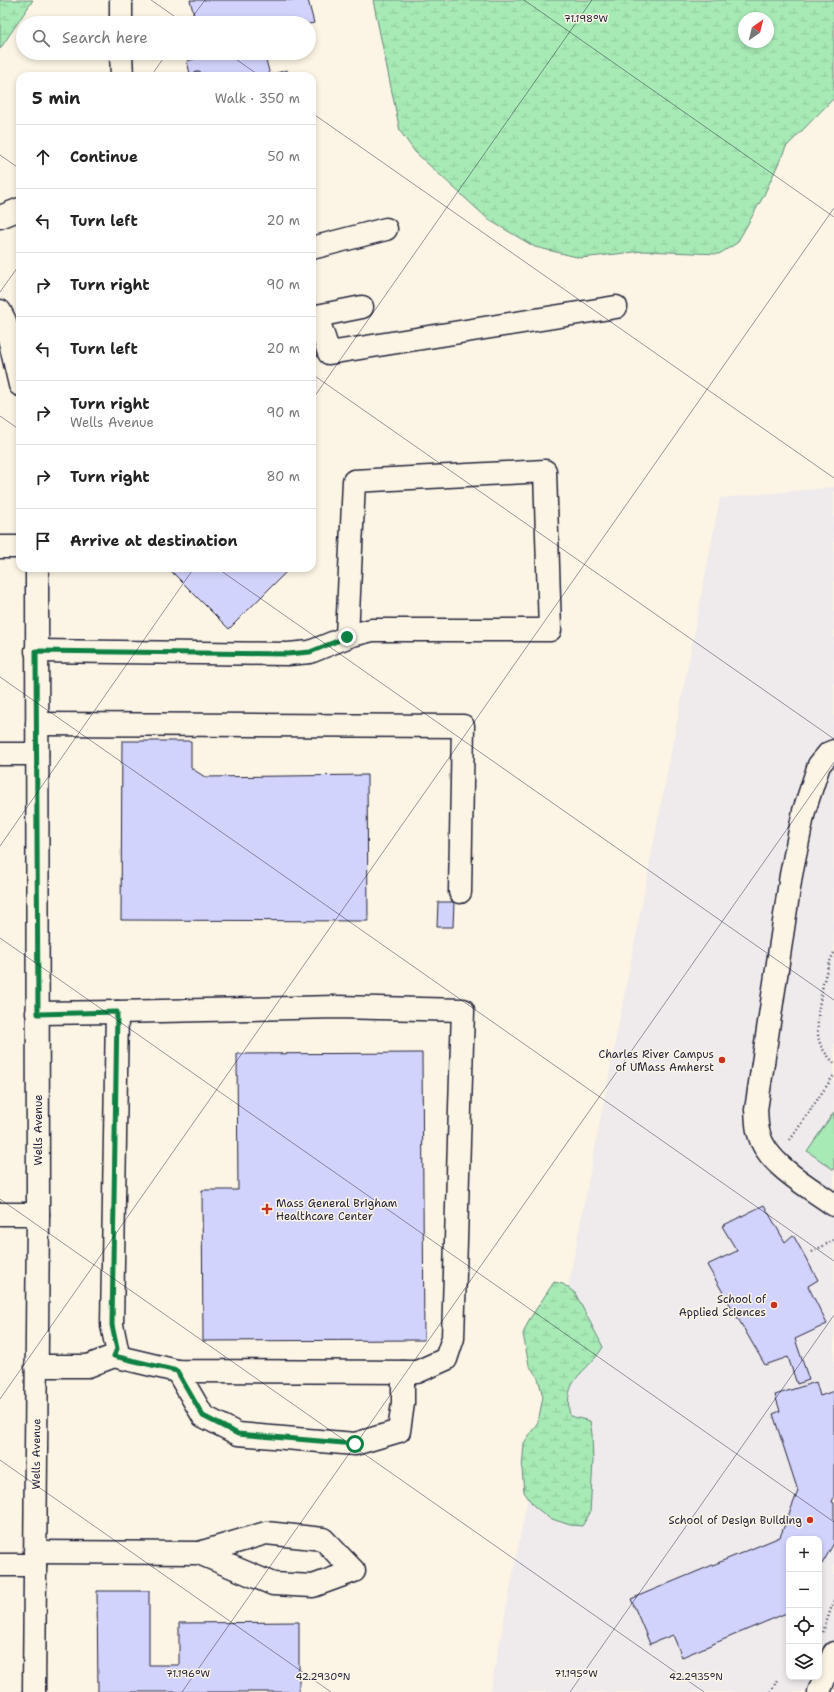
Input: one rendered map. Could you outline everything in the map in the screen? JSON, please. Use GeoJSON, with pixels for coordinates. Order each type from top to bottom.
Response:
{"type":"FeatureCollection","features":[{"type":"Feature","properties":{"kind":"street"},"geometry":{"type":"LineString","coordinates":[[121,0],[121,16]]}},
{"type":"Feature","properties":{"kind":"street"},"geometry":{"type":"LineString","coordinates":[[121,60],[122,72]]}},
{"type":"Feature","properties":{"kind":"street"},"geometry":{"type":"LineString","coordinates":[[0,217],[16,211]]}},
{"type":"Feature","properties":{"kind":"street"},"geometry":{"type":"LineString","coordinates":[[316,247],[386,229]]}},
{"type":"Feature","properties":{"kind":"street"},"geometry":{"type":"LineString","coordinates":[[316,316],[362,306]]}},
{"type":"Feature","properties":{"kind":"street"},"geometry":{"type":"LineString","coordinates":[[316,319],[329,353],[616,307]]}},
{"type":"Feature","properties":{"kind":"street"},"geometry":{"type":"LineString","coordinates":[[6,319],[16,367]]}},
{"type":"Feature","properties":{"kind":"street"},"geometry":{"type":"LineString","coordinates":[[36,651],[288,654],[310,652],[347,637],[372,630],[550,630],[545,470],[354,481],[347,637]]}},
{"type":"Feature","properties":{"kind":"street"},"geometry":{"type":"LineString","coordinates":[[0,547],[16,547]]}},
{"type":"Feature","properties":{"kind":"street","name":"Wells Avenue"},"geometry":{"type":"LineString","coordinates":[[34,1692],[38,1214],[37,572]]}},
{"type":"Feature","properties":{"kind":"street"},"geometry":{"type":"LineString","coordinates":[[37,724],[463,726],[460,892]]}},
{"type":"Feature","properties":{"kind":"street"},"geometry":{"type":"LineString","coordinates":[[834,751],[829,753],[818,765],[804,811],[792,875],[758,1102],[757,1122],[759,1135],[766,1149],[781,1167],[834,1205]]}},
{"type":"Feature","properties":{"kind":"street"},"geometry":{"type":"LineString","coordinates":[[0,754],[37,754]]}},
{"type":"Feature","properties":{"kind":"street"},"geometry":{"type":"LineString","coordinates":[[36,1366],[88,1366],[114,1356],[177,1371],[417,1372],[446,1359],[453,1338],[463,1010],[336,1007],[38,1014]]}},
{"type":"Feature","properties":{"kind":"street"},"geometry":{"type":"LineString","coordinates":[[114,1356],[117,1349],[112,1325],[117,1012]]}},
{"type":"Feature","properties":{"kind":"street"},"geometry":{"type":"LineString","coordinates":[[0,1214],[38,1214]]}},
{"type":"Feature","properties":{"kind":"street"},"geometry":{"type":"LineString","coordinates":[[177,1371],[203,1416],[238,1434],[355,1444],[400,1431],[403,1403],[403,1372]]}},
{"type":"Feature","properties":{"kind":"street"},"geometry":{"type":"LineString","coordinates":[[0,1565],[35,1559],[199,1553],[266,1533],[323,1539],[354,1571],[314,1586],[273,1584],[199,1553]]}},
{"type":"Feature","properties":{"kind":"street"},"geometry":{"type":"LineString","coordinates":[[819,1692],[834,1653]]}},
{"type":"Feature","properties":{"kind":"path"},"geometry":{"type":"LineString","coordinates":[[834,953],[822,992],[818,1027],[819,1040],[825,1052],[834,1063]]}},
{"type":"Feature","properties":{"kind":"path"},"geometry":{"type":"LineString","coordinates":[[776,1160],[834,1075]]}},
{"type":"Feature","properties":{"kind":"path"},"geometry":{"type":"LineString","coordinates":[[812,1252],[834,1240]]}},
{"type":"Feature","properties":{"kind":"path"},"geometry":{"type":"LineString","coordinates":[[822,1635],[834,1600]]}},
{"type":"Feature","properties":{"kind":"path"},"geometry":{"type":"LineString","coordinates":[[771,1692],[777,1680]]}},
{"type":"Feature","properties":{"kind":"shaded area","name":"Charles River Campus of UMass Amherst"},"geometry":{"type":"Polygon","coordinates":[[[834,487],[834,1692],[490,1692],[720,498],[834,487]]]}},
{"type":"Feature","properties":{"kind":"green space"},"geometry":{"type":"Polygon","coordinates":[[[0,0],[33,0],[22,16],[16,16],[16,25],[0,49],[0,0]]]}},
{"type":"Feature","properties":{"kind":"green space"},"geometry":{"type":"Polygon","coordinates":[[[373,0],[834,0],[834,98],[786,147],[763,197],[737,243],[719,254],[643,251],[581,258],[535,247],[489,220],[415,152],[400,131],[373,0]]]}},
{"type":"Feature","properties":{"kind":"green space"},"geometry":{"type":"Polygon","coordinates":[[[834,1112],[834,1170],[807,1151],[834,1112]]]}},
{"type":"Feature","properties":{"kind":"green space"},"geometry":{"type":"Polygon","coordinates":[[[554,1282],[563,1284],[575,1293],[603,1347],[577,1377],[572,1384],[569,1393],[568,1403],[570,1416],[590,1421],[592,1434],[593,1462],[590,1513],[582,1526],[570,1525],[549,1518],[534,1506],[524,1492],[522,1469],[524,1443],[538,1422],[543,1397],[538,1378],[529,1365],[523,1334],[529,1320],[554,1282]]]}},
{"type":"Feature","properties":{"kind":"building"},"geometry":{"type":"Polygon","coordinates":[[[190,0],[308,0],[312,16],[194,16],[190,0]]]}},
{"type":"Feature","properties":{"kind":"building"},"geometry":{"type":"Polygon","coordinates":[[[266,60],[269,72],[190,72],[187,61],[266,60]]]}},
{"type":"Feature","properties":{"kind":"building"},"geometry":{"type":"Polygon","coordinates":[[[172,572],[286,572],[229,629],[172,572]]]}},
{"type":"Feature","properties":{"kind":"building"},"geometry":{"type":"Polygon","coordinates":[[[122,741],[191,741],[191,768],[205,777],[367,775],[368,921],[121,920],[122,741]]]}},
{"type":"Feature","properties":{"kind":"building"},"geometry":{"type":"Polygon","coordinates":[[[438,902],[454,902],[453,927],[437,927],[438,902]]]}},
{"type":"Feature","properties":{"kind":"building"},"geometry":{"type":"Polygon","coordinates":[[[422,1053],[424,1340],[203,1341],[202,1190],[238,1190],[237,1054],[422,1053]]]}},
{"type":"Feature","properties":{"kind":"building","name":"School of Applied Sciences"},"geometry":{"type":"Polygon","coordinates":[[[764,1205],[785,1242],[793,1235],[818,1280],[808,1286],[827,1324],[795,1339],[809,1380],[797,1384],[788,1357],[765,1365],[707,1265],[737,1251],[722,1226],[764,1205]]]}},
{"type":"Feature","properties":{"kind":"building","name":"School of Design Building"},"geometry":{"type":"Polygon","coordinates":[[[816,1382],[820,1396],[834,1391],[834,1497],[832,1502],[834,1503],[834,1543],[822,1564],[822,1536],[786,1536],[786,1613],[682,1657],[673,1635],[650,1644],[631,1599],[780,1537],[798,1491],[773,1414],[780,1411],[775,1395],[816,1382]]]}},
{"type":"Feature","properties":{"kind":"building"},"geometry":{"type":"Polygon","coordinates":[[[97,1591],[149,1591],[149,1665],[179,1665],[179,1623],[299,1622],[299,1692],[98,1692],[97,1591]]]}},
{"type":"Feature","properties":{"kind":"place","name":"Charles River Campus of UMass Amherst"},"geometry":{"type":"Point","coordinates":[722,1060]}},
{"type":"Feature","properties":{"kind":"place","name":"Mass General Brigham Healthcare Center"},"geometry":{"type":"Point","coordinates":[267,1209]}},
{"type":"Feature","properties":{"kind":"place","name":"School of Applied Sciences"},"geometry":{"type":"Point","coordinates":[774,1305]}},
{"type":"Feature","properties":{"kind":"place","name":"School of Design Building"},"geometry":{"type":"Point","coordinates":[810,1520]}},
{"type":"Feature","properties":{"kind":"route"},"geometry":{"type":"LineString","coordinates":[[347,637],[310,652],[288,654],[36,651],[38,1014],[117,1012],[112,1325],[117,1349],[114,1356],[177,1371],[203,1416],[238,1434],[355,1444]]}}]}
